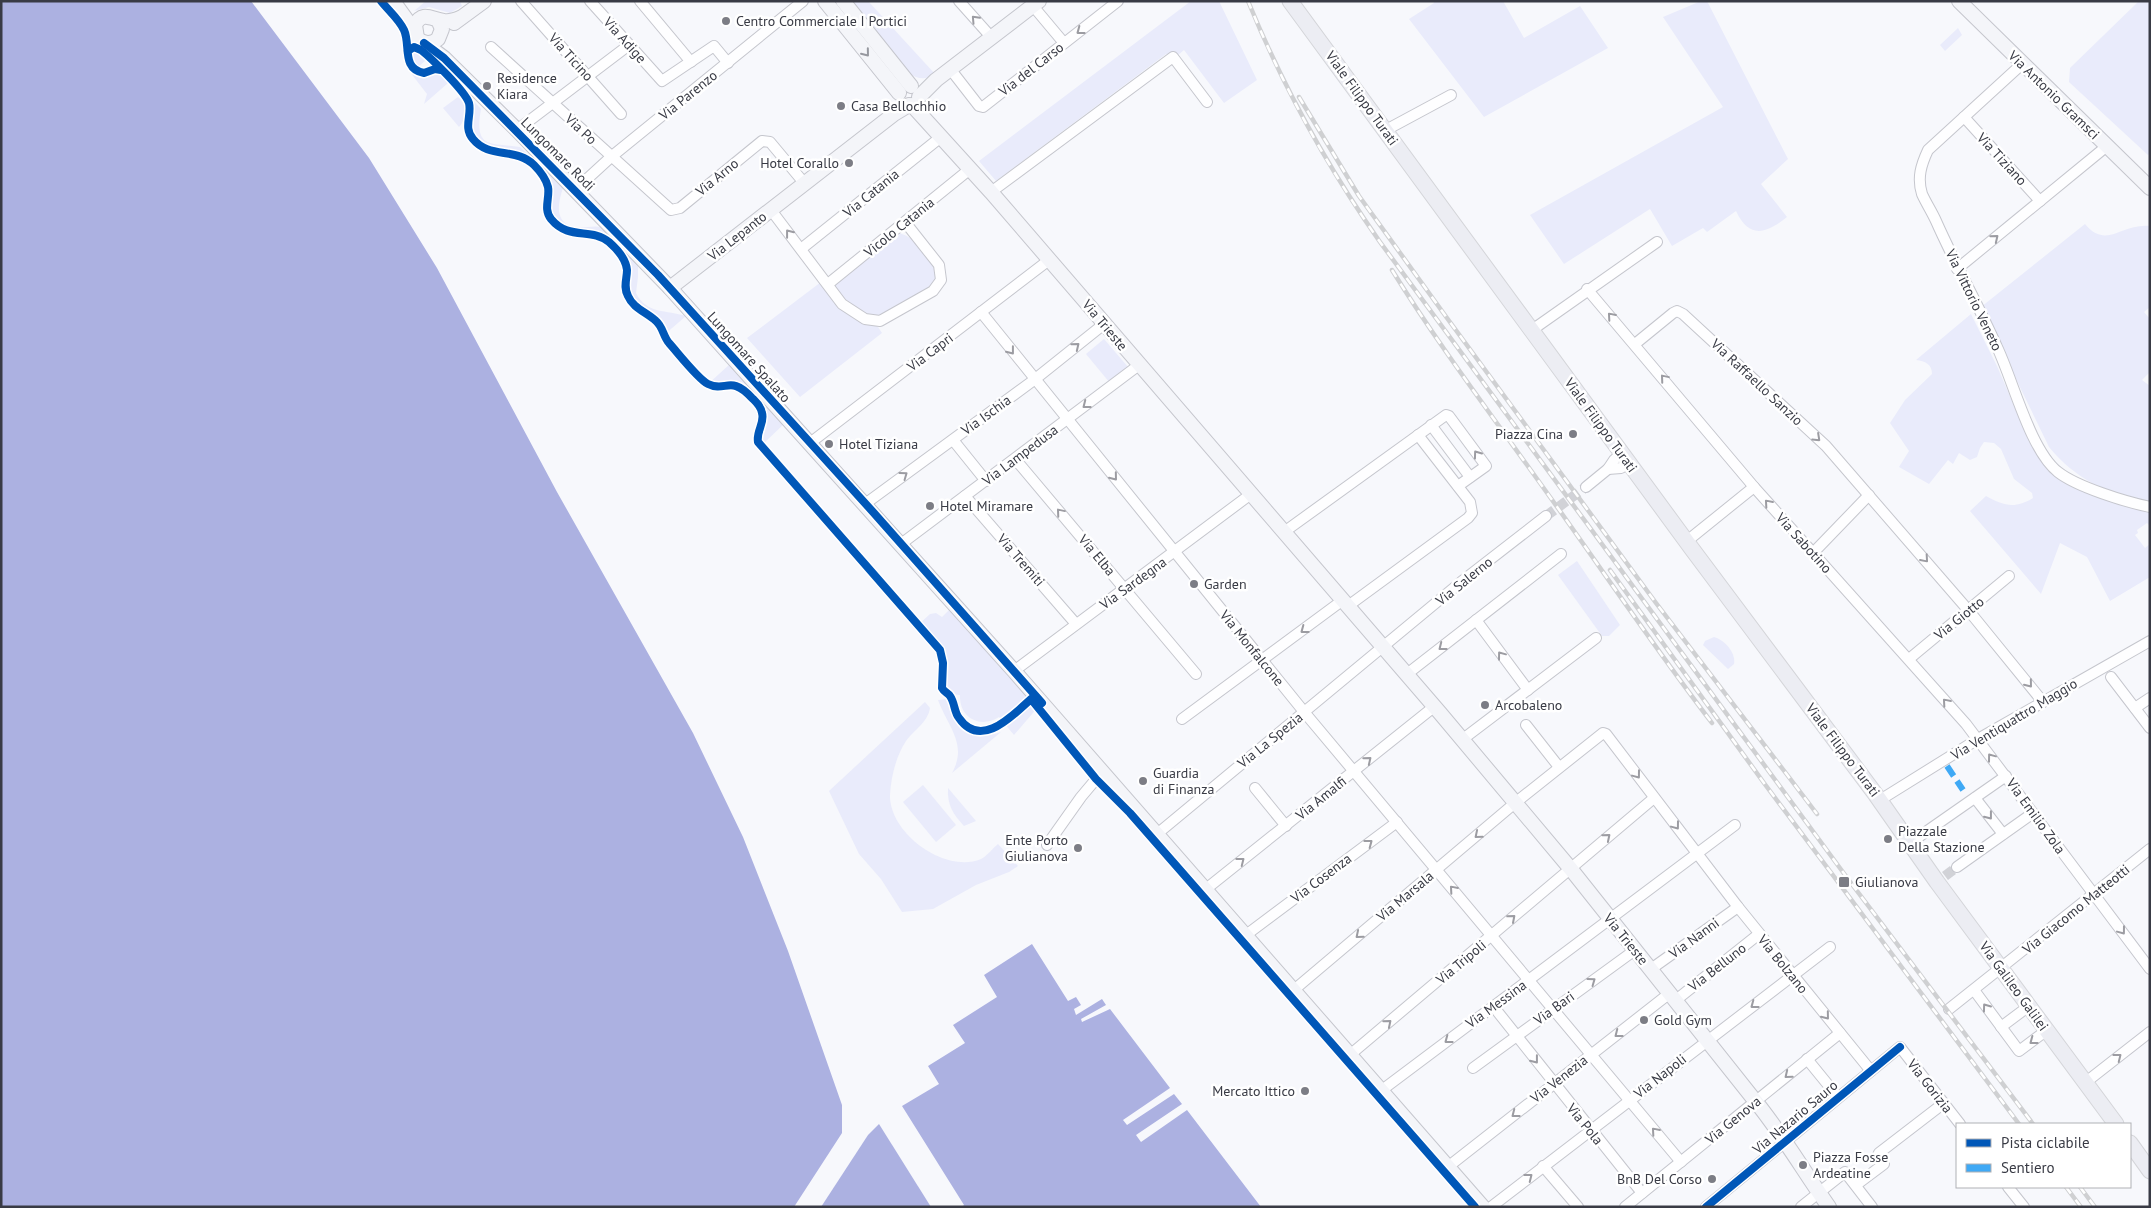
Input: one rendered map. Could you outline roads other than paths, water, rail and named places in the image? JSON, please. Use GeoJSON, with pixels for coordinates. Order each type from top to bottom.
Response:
{"type":"FeatureCollection","features":[{"type":"Feature","properties":{"kind":"main road","name":"Viale Filippo Turati"},"geometry":{"type":"LineString","coordinates":[[1290,1],[1912,845]]}},
{"type":"Feature","properties":{"kind":"main road","name":"Via Galileo Galilei"},"geometry":{"type":"LineString","coordinates":[[1912,845],[1941,879],[2001,968],[2115,1123]]}},
{"type":"Feature","properties":{"kind":"main road"},"geometry":{"type":"LineString","coordinates":[[2131,1144],[2150,1171]]}},
{"type":"Feature","properties":{"kind":"street","name":"Via Ticino"},"geometry":{"type":"LineString","coordinates":[[521,1],[620,114]]}},
{"type":"Feature","properties":{"kind":"street","name":"Via Adige"},"geometry":{"type":"LineString","coordinates":[[590,1],[662,82],[691,62]]}},
{"type":"Feature","properties":{"kind":"street"},"geometry":{"type":"LineString","coordinates":[[640,1],[691,62],[714,46],[728,63]]}},
{"type":"Feature","properties":{"kind":"street","name":"Via Parenzo"},"geometry":{"type":"LineString","coordinates":[[575,190],[611,157],[803,1]]}},
{"type":"Feature","properties":{"kind":"street"},"geometry":{"type":"LineString","coordinates":[[825,1],[910,96]]}},
{"type":"Feature","properties":{"kind":"street"},"geometry":{"type":"LineString","coordinates":[[843,1],[910,96]]}},
{"type":"Feature","properties":{"kind":"street"},"geometry":{"type":"LineString","coordinates":[[958,1],[992,38]]}},
{"type":"Feature","properties":{"kind":"street","name":"Via del Carso"},"geometry":{"type":"LineString","coordinates":[[951,70],[979,106],[983,107],[1118,1]]}},
{"type":"Feature","properties":{"kind":"street","name":"Via Antonio Gramsci"},"geometry":{"type":"LineString","coordinates":[[1959,1],[2150,188]]}},
{"type":"Feature","properties":{"kind":"street"},"geometry":{"type":"LineString","coordinates":[[398,6],[417,24],[417,38],[424,42],[435,41],[439,30],[449,21],[460,18],[477,3]]}},
{"type":"Feature","properties":{"kind":"street"},"geometry":{"type":"LineString","coordinates":[[1036,4],[1064,43]]}},
{"type":"Feature","properties":{"kind":"street","name":"Via Lepanto"},"geometry":{"type":"LineString","coordinates":[[670,288],[894,114],[910,96],[951,70],[1036,4]]}},
{"type":"Feature","properties":{"kind":"street"},"geometry":{"type":"LineString","coordinates":[[417,24],[430,16],[439,30],[444,58]]}},
{"type":"Feature","properties":{"kind":"street","name":"Lungomare Rodi"},"geometry":{"type":"LineString","coordinates":[[424,42],[444,58],[517,130],[670,288]]}},
{"type":"Feature","properties":{"kind":"street"},"geometry":{"type":"LineString","coordinates":[[517,130],[629,45]]}},
{"type":"Feature","properties":{"kind":"street","name":"Via Po"},"geometry":{"type":"LineString","coordinates":[[491,47],[671,210]]}},
{"type":"Feature","properties":{"kind":"street"},"geometry":{"type":"LineString","coordinates":[[991,192],[1173,57],[1207,102]]}},
{"type":"Feature","properties":{"kind":"street","name":"Via Vittorio Veneto"},"geometry":{"type":"LineString","coordinates":[[2022,64],[1928,150],[1921,164],[1919,178],[1922,193],[1957,269],[1998,347],[2040,451],[2058,472],[2073,480],[2134,504],[2150,507]]}},
{"type":"Feature","properties":{"kind":"street"},"geometry":{"type":"LineString","coordinates":[[1386,130],[1451,95]]}},
{"type":"Feature","properties":{"kind":"street","name":"Via Trieste"},"geometry":{"type":"LineString","coordinates":[[910,96],[941,137],[991,192],[1463,739],[1708,1039],[1788,1144]]}},
{"type":"Feature","properties":{"kind":"street","name":"Via Tiziano"},"geometry":{"type":"LineString","coordinates":[[1964,117],[2040,201]]}},
{"type":"Feature","properties":{"kind":"street","name":"Via Catania"},"geometry":{"type":"LineString","coordinates":[[801,249],[941,137]]}},
{"type":"Feature","properties":{"kind":"street","name":"Via Arno"},"geometry":{"type":"LineString","coordinates":[[671,210],[680,208],[762,141],[770,142],[804,184]]}},
{"type":"Feature","properties":{"kind":"street"},"geometry":{"type":"LineString","coordinates":[[1957,269],[2107,146]]}},
{"type":"Feature","properties":{"kind":"street","name":"Vicolo Catania"},"geometry":{"type":"LineString","coordinates":[[828,284],[970,169]]}},
{"type":"Feature","properties":{"kind":"street"},"geometry":{"type":"LineString","coordinates":[[771,210],[842,304],[866,319],[880,321],[933,292],[941,280],[940,265],[905,222]]}},
{"type":"Feature","properties":{"kind":"street"},"geometry":{"type":"LineString","coordinates":[[1532,330],[1587,289],[1657,242]]}},
{"type":"Feature","properties":{"kind":"street","name":"Via Capri"},"geometry":{"type":"LineString","coordinates":[[810,443],[1049,260]]}},
{"type":"Feature","properties":{"kind":"street","name":"Lungomare Spalato"},"geometry":{"type":"LineString","coordinates":[[670,288],[1014,671],[1295,989],[1483,1207]]}},
{"type":"Feature","properties":{"kind":"street","name":"Via Sabotino"},"geometry":{"type":"LineString","coordinates":[[1587,289],[1754,487],[1909,659],[1978,739]]}},
{"type":"Feature","properties":{"kind":"street","name":"Via Raffaello Sanzio"},"geometry":{"type":"LineString","coordinates":[[1635,344],[1678,311],[1683,314],[1826,446],[2044,702]]}},
{"type":"Feature","properties":{"kind":"street","name":"Via Monfalcone"},"geometry":{"type":"LineString","coordinates":[[981,312],[1262,661],[1681,1162]]}},
{"type":"Feature","properties":{"kind":"street","name":"Via Ischia"},"geometry":{"type":"LineString","coordinates":[[865,504],[1034,380],[1104,324]]}},
{"type":"Feature","properties":{"kind":"street","name":"Via Lampedusa"},"geometry":{"type":"LineString","coordinates":[[901,544],[1016,460],[1139,365]]}},
{"type":"Feature","properties":{"kind":"street"},"geometry":{"type":"LineString","coordinates":[[1284,532],[1444,416],[1449,416],[1486,466],[1458,486]]}},
{"type":"Feature","properties":{"kind":"street"},"geometry":{"type":"LineString","coordinates":[[1430,425],[1470,477]]}},
{"type":"Feature","properties":{"kind":"street"},"geometry":{"type":"LineString","coordinates":[[1182,720],[1262,661],[1468,518],[1472,509],[1458,486],[1418,434]]}},
{"type":"Feature","properties":{"kind":"street"},"geometry":{"type":"LineString","coordinates":[[953,440],[986,481]]}},
{"type":"Feature","properties":{"kind":"street"},"geometry":{"type":"LineString","coordinates":[[1586,487],[1608,470],[1614,460],[1626,458]]}},
{"type":"Feature","properties":{"kind":"street","name":"Via Elba"},"geometry":{"type":"LineString","coordinates":[[1016,460],[1196,674]]}},
{"type":"Feature","properties":{"kind":"street"},"geometry":{"type":"LineString","coordinates":[[1687,541],[1754,487]]}},
{"type":"Feature","properties":{"kind":"street","name":"Via Sardegna"},"geometry":{"type":"LineString","coordinates":[[1014,671],[1252,494]]}},
{"type":"Feature","properties":{"kind":"street"},"geometry":{"type":"LineString","coordinates":[[1813,553],[1869,495]]}},
{"type":"Feature","properties":{"kind":"street","name":"Via Tremiti"},"geometry":{"type":"LineString","coordinates":[[965,496],[1076,624]]}},
{"type":"Feature","properties":{"kind":"street","name":"Via Salerno"},"geometry":{"type":"LineString","coordinates":[[1384,648],[1461,582],[1546,516]]}},
{"type":"Feature","properties":{"kind":"street"},"geometry":{"type":"LineString","coordinates":[[1407,674],[1561,554]]}},
{"type":"Feature","properties":{"kind":"street","name":"Via Giotto"},"geometry":{"type":"LineString","coordinates":[[1909,659],[2009,576]]}},
{"type":"Feature","properties":{"kind":"street"},"geometry":{"type":"LineString","coordinates":[[1476,620],[1528,690]]}},
{"type":"Feature","properties":{"kind":"street"},"geometry":{"type":"LineString","coordinates":[[1463,739],[1596,638]]}},
{"type":"Feature","properties":{"kind":"street","name":"Via Ventiquattro Maggio"},"geometry":{"type":"LineString","coordinates":[[1880,800],[1978,739],[2150,641]]}},
{"type":"Feature","properties":{"kind":"street","name":"Via La Spezia"},"geometry":{"type":"LineString","coordinates":[[1157,834],[1384,648]]}},
{"type":"Feature","properties":{"kind":"street"},"geometry":{"type":"LineString","coordinates":[[2111,676],[2150,728]]}},
{"type":"Feature","properties":{"kind":"street"},"geometry":{"type":"LineString","coordinates":[[2135,708],[2150,698]]}},
{"type":"Feature","properties":{"kind":"street","name":"Via Amalfi"},"geometry":{"type":"LineString","coordinates":[[1206,889],[1435,706]]}},
{"type":"Feature","properties":{"kind":"street"},"geometry":{"type":"LineString","coordinates":[[1526,725],[1559,767]]}},
{"type":"Feature","properties":{"kind":"street","name":"Via Marsala"},"geometry":{"type":"LineString","coordinates":[[1295,989],[1515,803],[1602,733]]}},
{"type":"Feature","properties":{"kind":"street","name":"Via Bolzano"},"geometry":{"type":"LineString","coordinates":[[1602,733],[1606,734],[1759,934],[1870,1071]]}},
{"type":"Feature","properties":{"kind":"street","name":"Via Emilio Zola"},"geometry":{"type":"LineString","coordinates":[[1978,739],[2150,969]]}},
{"type":"Feature","properties":{"kind":"street"},"geometry":{"type":"LineString","coordinates":[[1047,845],[1081,797],[1102,772]]}},
{"type":"Feature","properties":{"kind":"street"},"geometry":{"type":"LineString","coordinates":[[1912,845],[1938,824],[2006,776]]}},
{"type":"Feature","properties":{"kind":"street"},"geometry":{"type":"LineString","coordinates":[[1255,788],[1286,826]]}},
{"type":"Feature","properties":{"kind":"street","name":"Via Tripoli"},"geometry":{"type":"LineString","coordinates":[[1351,1054],[1654,798]]}},
{"type":"Feature","properties":{"kind":"street"},"geometry":{"type":"LineString","coordinates":[[1975,798],[2003,834]]}},
{"type":"Feature","properties":{"kind":"street"},"geometry":{"type":"LineString","coordinates":[[1957,868],[2033,813]]}},
{"type":"Feature","properties":{"kind":"street","name":"Via Cosenza"},"geometry":{"type":"LineString","coordinates":[[1246,935],[1397,822]]}},
{"type":"Feature","properties":{"kind":"street"},"geometry":{"type":"LineString","coordinates":[[1610,920],[1736,825]]}},
{"type":"Feature","properties":{"kind":"street","name":"Via Giacomo Matteotti"},"geometry":{"type":"LineString","coordinates":[[2001,968],[2150,850]]}},
{"type":"Feature","properties":{"kind":"street","name":"Via Nanni"},"geometry":{"type":"LineString","coordinates":[[1651,969],[1738,907]]}},
{"type":"Feature","properties":{"kind":"street","name":"Via Messina"},"geometry":{"type":"LineString","coordinates":[[1382,1090],[1610,920]]}},
{"type":"Feature","properties":{"kind":"street","name":"Via Belluno"},"geometry":{"type":"LineString","coordinates":[[1673,997],[1759,934]]}},
{"type":"Feature","properties":{"kind":"street","name":"Via Napoli"},"geometry":{"type":"LineString","coordinates":[[1491,1207],[1830,947]]}},
{"type":"Feature","properties":{"kind":"street","name":"Via Bari"},"geometry":{"type":"LineString","coordinates":[[1472,1068],[1635,950]]}},
{"type":"Feature","properties":{"kind":"street"},"geometry":{"type":"LineString","coordinates":[[1949,1009],[2001,968]]}},
{"type":"Feature","properties":{"kind":"street"},"geometry":{"type":"LineString","coordinates":[[1974,990],[2019,1051],[2047,1030]]}},
{"type":"Feature","properties":{"kind":"street","name":"Via Venezia"},"geometry":{"type":"LineString","coordinates":[[1449,1166],[1590,1055],[1673,997]]}},
{"type":"Feature","properties":{"kind":"street","name":"Via Pola"},"geometry":{"type":"LineString","coordinates":[[1493,1006],[1642,1194]]}},
{"type":"Feature","properties":{"kind":"street"},"geometry":{"type":"LineString","coordinates":[[2001,1027],[2029,1006]]}},
{"type":"Feature","properties":{"kind":"street"},"geometry":{"type":"LineString","coordinates":[[2086,1082],[2150,1032]]}},
{"type":"Feature","properties":{"kind":"street","name":"Via Genova"},"geometry":{"type":"LineString","coordinates":[[1625,1207],[1840,1033]]}},
{"type":"Feature","properties":{"kind":"street","name":"Via Nazario Sauro"},"geometry":{"type":"LineString","coordinates":[[1706,1207],[1788,1144],[1838,1097],[1900,1047]]}},
{"type":"Feature","properties":{"kind":"street","name":"Via Gorizia"},"geometry":{"type":"LineString","coordinates":[[1900,1047],[1959,1123]]}},
{"type":"Feature","properties":{"kind":"street"},"geometry":{"type":"LineString","coordinates":[[1807,1059],[1838,1097]]}},
{"type":"Feature","properties":{"kind":"street"},"geometry":{"type":"LineString","coordinates":[[1856,1185],[1884,1164],[1878,1155],[1879,1153],[1944,1103]]}},
{"type":"Feature","properties":{"kind":"street"},"geometry":{"type":"LineString","coordinates":[[1788,1144],[1829,1207]]}},
{"type":"Feature","properties":{"kind":"street"},"geometry":{"type":"LineString","coordinates":[[1543,1166],[1578,1207]]}},
{"type":"Feature","properties":{"kind":"street"},"geometry":{"type":"LineString","coordinates":[[1801,1207],[1845,1172],[1872,1207]]}},
{"type":"Feature","properties":{"kind":"street"},"geometry":{"type":"LineString","coordinates":[[2009,1188],[2024,1207]]}},
{"type":"Feature","properties":{"kind":"water"},"geometry":{"type":"Polygon","coordinates":[[[1,1],[251,1],[369,158],[437,268],[557,492],[693,733],[743,837],[788,951],[842,1105],[842,1133],[794,1207],[1,1207],[1,1]]]}},
{"type":"Feature","properties":{"kind":"water"},"geometry":{"type":"Polygon","coordinates":[[[1032,944],[1068,1001],[1076,997],[1081,1005],[1074,1009],[1076,1015],[1102,999],[1106,1005],[1081,1019],[1082,1022],[1110,1009],[1170,1088],[1123,1120],[1127,1125],[1174,1094],[1182,1104],[1136,1135],[1141,1142],[1187,1110],[1261,1207],[962,1207],[964,1205],[902,1106],[939,1084],[928,1066],[965,1043],[953,1025],[997,997],[984,975],[1032,944]]]}},
{"type":"Feature","properties":{"kind":"water"},"geometry":{"type":"Polygon","coordinates":[[[879,1124],[931,1207],[821,1207],[868,1135],[879,1124]]]}},
{"type":"Feature","properties":{"kind":"tunnel"},"geometry":{"type":"LineString","coordinates":[[1546,516],[1586,487]]}},
{"type":"Feature","properties":{"kind":"tunnel"},"geometry":{"type":"LineString","coordinates":[[1945,876],[1957,867]]}},
{"type":"Feature","properties":{"kind":"railway"},"geometry":{"type":"LineString","coordinates":[[1248,1],[1276,65],[1307,126],[1380,242],[1848,879],[2032,1123]]}},
{"type":"Feature","properties":{"kind":"railway"},"geometry":{"type":"LineString","coordinates":[[1299,97],[1359,196],[1447,318],[1656,603],[1817,814]]}},
{"type":"Feature","properties":{"kind":"railway"},"geometry":{"type":"LineString","coordinates":[[1392,270],[1428,326],[1712,723]]}},
{"type":"Feature","properties":{"kind":"railway"},"geometry":{"type":"LineString","coordinates":[[1610,570],[1764,783],[2018,1123]]}},
{"type":"Feature","properties":{"kind":"railway"},"geometry":{"type":"LineString","coordinates":[[2067,1188],[2081,1207]]}},
{"type":"Feature","properties":{"kind":"railway"},"geometry":{"type":"LineString","coordinates":[[2081,1188],[2095,1207]]}},
{"type":"Feature","properties":{"kind":"place","name":"Centro Commerciale I Portici"},"geometry":{"type":"Point","coordinates":[726,21]}},
{"type":"Feature","properties":{"kind":"place","name":"Residence Kiara"},"geometry":{"type":"Point","coordinates":[487,86]}},
{"type":"Feature","properties":{"kind":"place","name":"Casa Bellochhio"},"geometry":{"type":"Point","coordinates":[841,106]}},
{"type":"Feature","properties":{"kind":"place","name":"Hotel Corallo"},"geometry":{"type":"Point","coordinates":[849,163]}},
{"type":"Feature","properties":{"kind":"place","name":"Piazza Cina"},"geometry":{"type":"Point","coordinates":[1573,434]}},
{"type":"Feature","properties":{"kind":"place","name":"Hotel Tiziana"},"geometry":{"type":"Point","coordinates":[829,444]}},
{"type":"Feature","properties":{"kind":"place","name":"Hotel Miramare"},"geometry":{"type":"Point","coordinates":[930,506]}},
{"type":"Feature","properties":{"kind":"place","name":"Garden"},"geometry":{"type":"Point","coordinates":[1194,584]}},
{"type":"Feature","properties":{"kind":"place","name":"Arcobaleno"},"geometry":{"type":"Point","coordinates":[1485,705]}},
{"type":"Feature","properties":{"kind":"place","name":"Guardia di Finanza"},"geometry":{"type":"Point","coordinates":[1143,781]}},
{"type":"Feature","properties":{"kind":"place","name":"Piazzale Della Stazione"},"geometry":{"type":"Point","coordinates":[1888,839]}},
{"type":"Feature","properties":{"kind":"place","name":"Ente Porto Giulianova"},"geometry":{"type":"Point","coordinates":[1078,848]}},
{"type":"Feature","properties":{"kind":"place","name":"Giulianova"},"geometry":{"type":"Point","coordinates":[1844,882]}},
{"type":"Feature","properties":{"kind":"place","name":"Gold Gym"},"geometry":{"type":"Point","coordinates":[1644,1020]}},
{"type":"Feature","properties":{"kind":"place","name":"Mercato Ittico"},"geometry":{"type":"Point","coordinates":[1305,1091]}},
{"type":"Feature","properties":{"kind":"place","name":"Piazza Fosse Ardeatine"},"geometry":{"type":"Point","coordinates":[1803,1165]}},
{"type":"Feature","properties":{"kind":"place","name":"BnB Del Corso"},"geometry":{"type":"Point","coordinates":[1712,1179]}}]}
